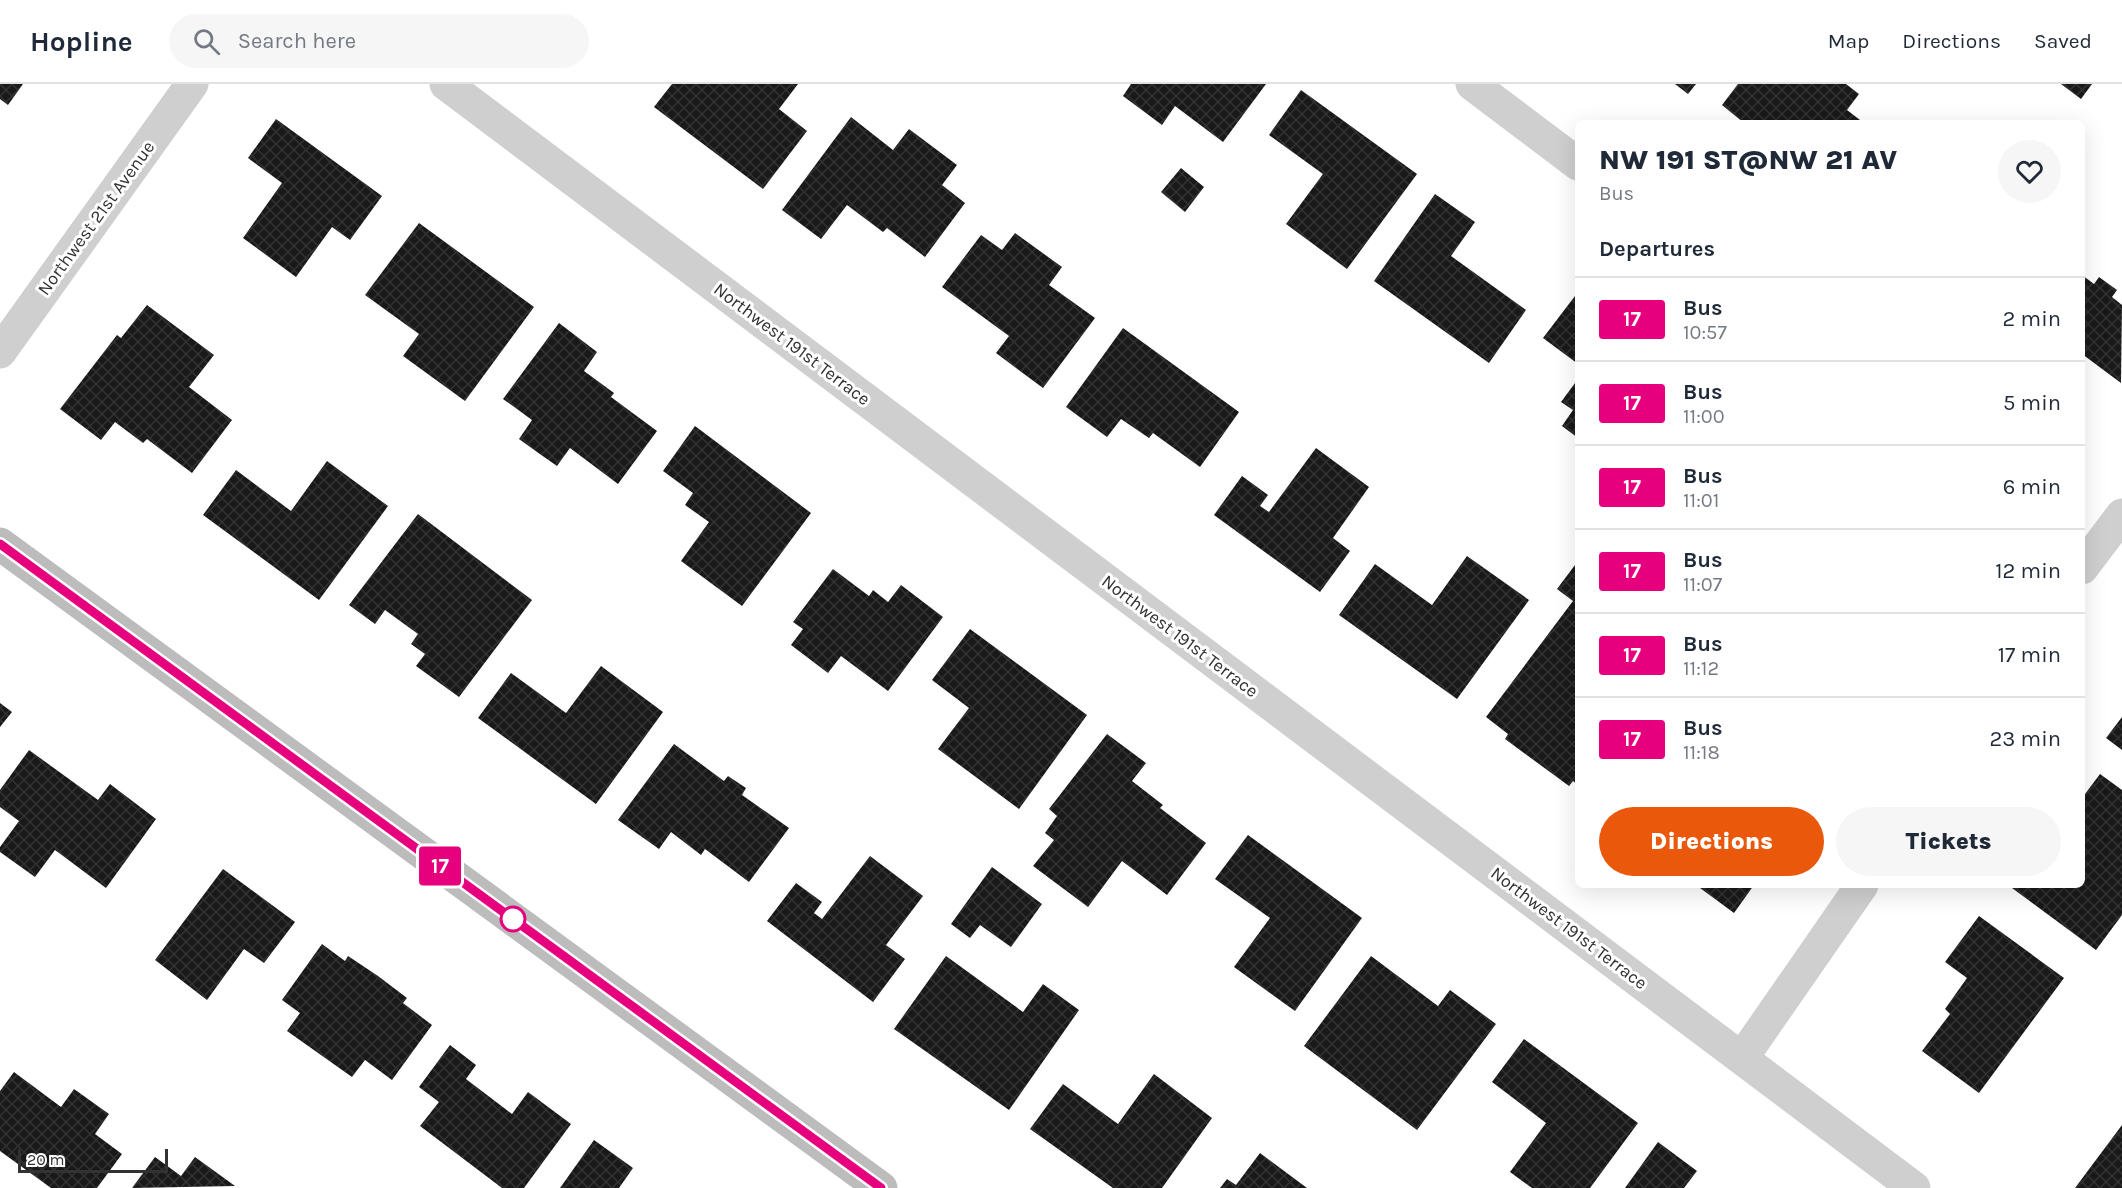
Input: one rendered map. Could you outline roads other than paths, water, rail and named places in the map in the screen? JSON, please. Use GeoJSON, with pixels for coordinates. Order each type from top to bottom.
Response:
{"type":"FeatureCollection","features":[{"type":"Feature","properties":{"kind":"street","name":"Northwest 21st Avenue"},"geometry":{"type":"LineString","coordinates":[[0,352],[192,84]]}},
{"type":"Feature","properties":{"kind":"street","name":"Northwest 191st Terrace"},"geometry":{"type":"LineString","coordinates":[[446,84],[1914,1188]]}},
{"type":"Feature","properties":{"kind":"street"},"geometry":{"type":"LineString","coordinates":[[1472,84],[1575,162]]}},
{"type":"Feature","properties":{"kind":"street"},"geometry":{"type":"LineString","coordinates":[[2086,553],[2122,514]]}},
{"type":"Feature","properties":{"kind":"street"},"geometry":{"type":"LineString","coordinates":[[0,544],[881,1188]]}},
{"type":"Feature","properties":{"kind":"street"},"geometry":{"type":"LineString","coordinates":[[1742,1058],[1860,888]]}}]}
